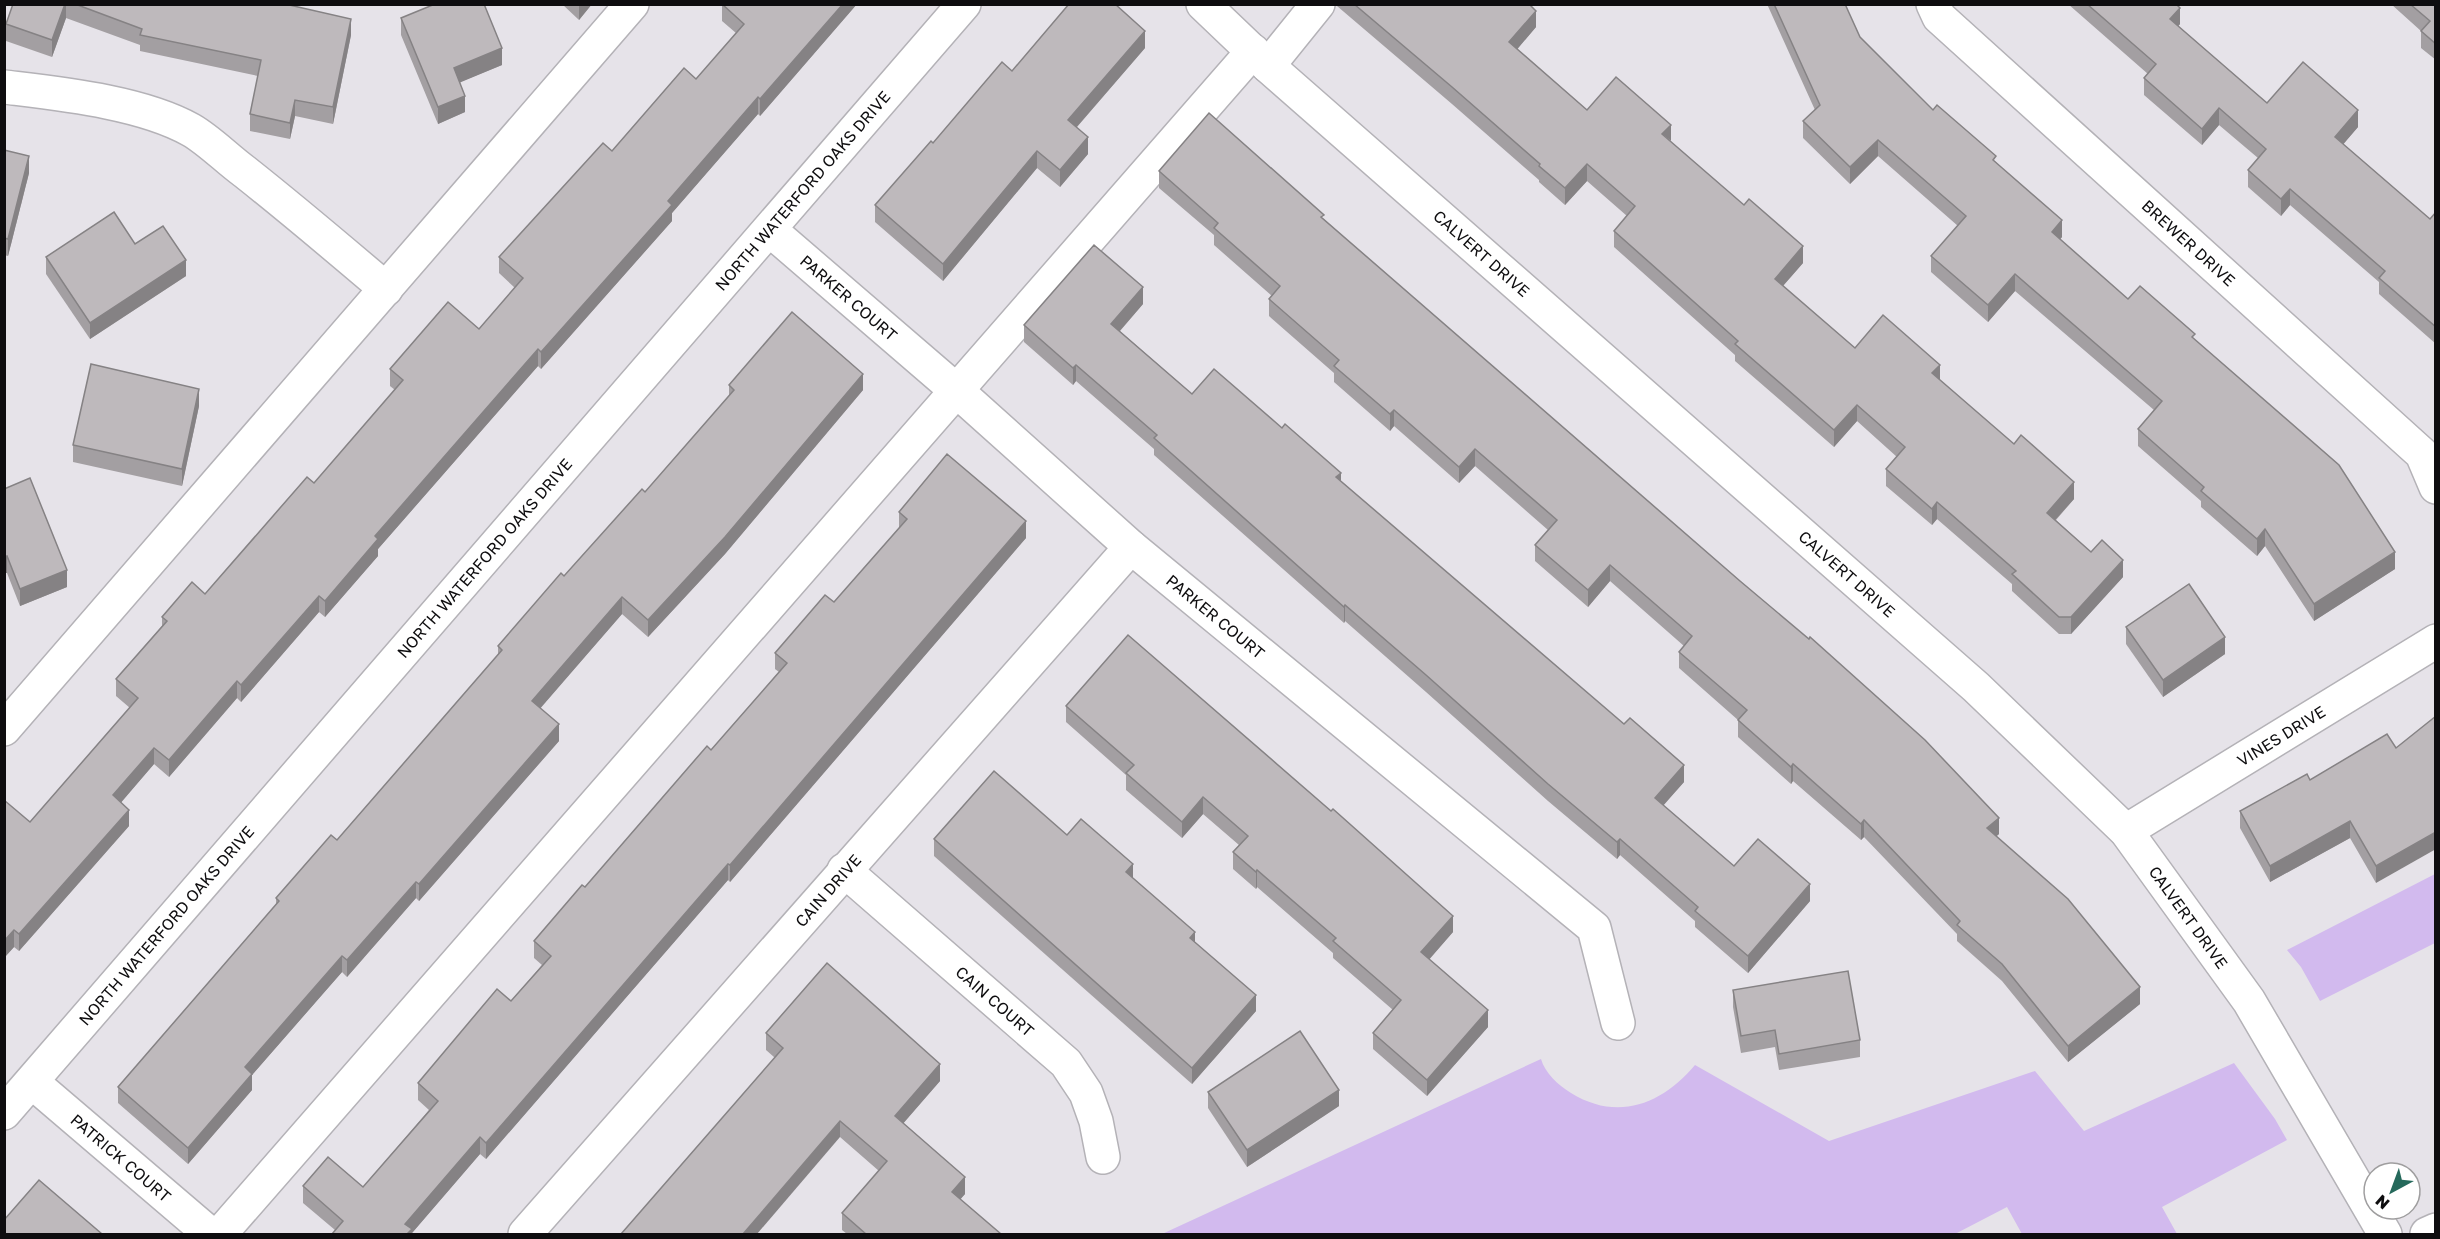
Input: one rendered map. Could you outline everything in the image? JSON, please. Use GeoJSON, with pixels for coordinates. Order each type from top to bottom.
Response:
{"type":"FeatureCollection","features":[{"type":"Feature","properties":{"kind":"street"},"geometry":{"type":"LineString","coordinates":[[4,729],[632,4]]}},
{"type":"Feature","properties":{"kind":"street","name":"NORTH WATERFORD OAKS DRIVE"},"geometry":{"type":"LineString","coordinates":[[4,1113],[964,4]]}},
{"type":"Feature","properties":{"kind":"street","name":"CALVERT DRIVE"},"geometry":{"type":"LineString","coordinates":[[1203,4],[1261,58],[1976,687],[2126,831],[2249,1000],[2385,1234]]}},
{"type":"Feature","properties":{"kind":"street"},"geometry":{"type":"LineString","coordinates":[[220,1234],[957,391],[1261,58],[1318,4]]}},
{"type":"Feature","properties":{"kind":"street","name":"BREWER DRIVE"},"geometry":{"type":"LineString","coordinates":[[1933,4],[1939,16],[2422,454],[2436,487]]}},
{"type":"Feature","properties":{"kind":"street"},"geometry":{"type":"LineString","coordinates":[[4,87],[61,94],[131,109],[164,118],[192,130],[305,220],[386,289]]}},
{"type":"Feature","properties":{"kind":"street","name":"PARKER COURT"},"geometry":{"type":"LineString","coordinates":[[770,230],[957,391],[1131,548],[1594,928],[1618,1023]]}},
{"type":"Feature","properties":{"kind":"street","name":"CAIN DRIVE"},"geometry":{"type":"LineString","coordinates":[[525,1234],[844,870],[1131,548]]}},
{"type":"Feature","properties":{"kind":"street","name":"VINES DRIVE"},"geometry":{"type":"LineString","coordinates":[[2126,831],[2436,641]]}},
{"type":"Feature","properties":{"kind":"street","name":"CAIN COURT"},"geometry":{"type":"LineString","coordinates":[[844,870],[1066,1064],[1086,1093],[1096,1121],[1103,1157]]}},
{"type":"Feature","properties":{"kind":"street","name":"PATRICK COURT"},"geometry":{"type":"LineString","coordinates":[[32,1082],[210,1234]]}},
{"type":"Feature","properties":{"kind":"street"},"geometry":{"type":"LineString","coordinates":[[2427,1234],[2436,1230]]}},
{"type":"Feature","properties":{"kind":"shaded area"},"geometry":{"type":"Polygon","coordinates":[[[2435,874],[2435,943],[2320,1001],[2301,967],[2287,950],[2435,874]]]}},
{"type":"Feature","properties":{"kind":"shaded area"},"geometry":{"type":"Polygon","coordinates":[[[1541,1059],[1553,1078],[1571,1093],[1588,1102],[1622,1107],[1654,1099],[1682,1079],[1695,1065],[1829,1141],[2035,1071],[2084,1131],[2234,1063],[2275,1119],[2287,1140],[2162,1207],[2177,1234],[2022,1234],[2007,1207],[1955,1234],[1162,1234],[1541,1059]]]}},
{"type":"Feature","properties":{"kind":"building"},"geometry":{"type":"Polygon","coordinates":[[[13,4],[65,4],[52,40],[6,24],[13,4]]]}},
{"type":"Feature","properties":{"kind":"building"},"geometry":{"type":"Polygon","coordinates":[[[75,4],[285,4],[351,19],[333,107],[295,100],[290,123],[250,114],[261,60],[140,35],[142,29],[75,4]]]}},
{"type":"Feature","properties":{"kind":"building"},"geometry":{"type":"Polygon","coordinates":[[[435,4],[484,4],[502,48],[454,68],[465,96],[438,107],[401,18],[435,4]]]}},
{"type":"Feature","properties":{"kind":"building"},"geometry":{"type":"Polygon","coordinates":[[[722,4],[843,4],[668,201],[672,205],[541,352],[538,349],[375,536],[378,539],[325,601],[319,596],[241,685],[237,681],[169,760],[154,748],[113,795],[129,810],[19,934],[14,930],[4,941],[4,800],[30,822],[138,698],[116,679],[167,621],[162,617],[192,582],[205,594],[307,477],[314,483],[403,380],[390,369],[448,302],[479,329],[523,278],[499,257],[603,143],[612,151],[684,68],[696,79],[744,24],[722,4]]]}},
{"type":"Feature","properties":{"kind":"building"},"geometry":{"type":"Polygon","coordinates":[[[1069,4],[1115,4],[1145,31],[1068,120],[1088,137],[1060,170],[1037,151],[943,264],[875,205],[931,141],[933,143],[1002,62],[1012,71],[1069,4]]]}},
{"type":"Feature","properties":{"kind":"building"},"geometry":{"type":"Polygon","coordinates":[[[1354,4],[1529,4],[1536,11],[1509,42],[1587,110],[1616,77],[1671,125],[1662,134],[1744,205],[1749,199],[1803,246],[1775,279],[1855,348],[1883,315],[1940,365],[1932,373],[2014,444],[2021,435],[2074,482],[2047,513],[2091,552],[2102,540],[2123,560],[2071,617],[2059,617],[2012,574],[2016,571],[1937,502],[1932,509],[1886,469],[1905,447],[1857,405],[1834,430],[1735,344],[1738,341],[1614,231],[1635,206],[1587,164],[1565,188],[1452,87],[1354,4]]]}},
{"type":"Feature","properties":{"kind":"building"},"geometry":{"type":"Polygon","coordinates":[[[1774,4],[1845,4],[1860,37],[1933,110],[1937,105],[1996,156],[1993,160],[2062,220],[2052,232],[2128,299],[2140,286],[2195,334],[2192,337],[2339,465],[2395,552],[2314,604],[2265,529],[2257,539],[2201,491],[2204,487],[2138,429],[2162,401],[2015,274],[1988,305],[1931,256],[1966,216],[1878,140],[1850,167],[1803,121],[1820,105],[1774,4]]]}},
{"type":"Feature","properties":{"kind":"building"},"geometry":{"type":"Polygon","coordinates":[[[2087,4],[2176,4],[2180,8],[2170,19],[2267,103],[2303,62],[2358,110],[2335,137],[2430,219],[2436,212],[2436,327],[2379,278],[2385,271],[2290,189],[2281,199],[2248,170],[2266,149],[2219,108],[2202,129],[2144,78],[2156,64],[2087,4]]]}},
{"type":"Feature","properties":{"kind":"building"},"geometry":{"type":"Polygon","coordinates":[[[2410,4],[2436,4],[2436,44],[2421,31],[2430,21],[2410,4]]]}},
{"type":"Feature","properties":{"kind":"building"},"geometry":{"type":"Polygon","coordinates":[[[1209,113],[1324,215],[1321,217],[1740,581],[1809,639],[1810,637],[1925,740],[1999,818],[1987,828],[2068,899],[2140,987],[2068,1046],[2002,964],[1957,925],[1960,921],[1864,820],[1861,824],[1793,764],[1791,767],[1738,720],[1747,710],[1679,652],[1692,636],[1610,565],[1588,590],[1535,545],[1557,520],[1475,449],[1459,467],[1394,410],[1390,414],[1334,366],[1339,360],[1269,299],[1280,286],[1214,228],[1218,223],[1159,171],[1209,113]]]}},
{"type":"Feature","properties":{"kind":"building"},"geometry":{"type":"Polygon","coordinates":[[[4,150],[29,156],[8,239],[4,238],[4,150]]]}},
{"type":"Feature","properties":{"kind":"building"},"geometry":{"type":"Polygon","coordinates":[[[114,212],[135,244],[163,226],[186,260],[90,323],[46,257],[114,212]]]}},
{"type":"Feature","properties":{"kind":"building"},"geometry":{"type":"Polygon","coordinates":[[[1094,245],[1143,287],[1111,324],[1192,394],[1214,369],[1282,428],[1285,424],[1341,473],[1336,477],[1624,724],[1630,718],[1684,765],[1655,798],[1734,866],[1758,839],[1810,884],[1748,956],[1695,911],[1698,907],[1620,839],[1617,842],[1548,784],[1426,675],[1345,605],[1344,607],[1154,438],[1157,435],[1076,365],[1073,368],[1024,325],[1094,245]]]}},
{"type":"Feature","properties":{"kind":"building"},"geometry":{"type":"Polygon","coordinates":[[[792,312],[863,374],[725,537],[648,620],[622,597],[532,701],[559,724],[419,884],[416,882],[347,960],[342,956],[245,1067],[252,1074],[188,1148],[118,1087],[279,901],[276,898],[331,835],[337,840],[502,650],[498,646],[561,573],[564,576],[642,489],[645,492],[734,390],[729,385],[792,312]]]}},
{"type":"Feature","properties":{"kind":"building"},"geometry":{"type":"Polygon","coordinates":[[[91,364],[199,389],[182,469],[73,445],[91,364]]]}},
{"type":"Feature","properties":{"kind":"building"},"geometry":{"type":"Polygon","coordinates":[[[947,454],[1026,521],[730,865],[728,864],[486,1143],[480,1137],[405,1224],[412,1229],[407,1234],[332,1234],[343,1221],[303,1186],[328,1157],[363,1187],[438,1101],[418,1083],[497,989],[511,1001],[551,956],[534,941],[582,885],[585,887],[707,746],[711,750],[787,663],[775,653],[825,595],[834,602],[907,519],[899,512],[947,454]]]}},
{"type":"Feature","properties":{"kind":"building"},"geometry":{"type":"Polygon","coordinates":[[[30,478],[67,570],[20,589],[7,556],[4,557],[4,489],[30,478]]]}},
{"type":"Feature","properties":{"kind":"building"},"geometry":{"type":"Polygon","coordinates":[[[2189,584],[2225,637],[2163,680],[2126,627],[2189,584]]]}},
{"type":"Feature","properties":{"kind":"building"},"geometry":{"type":"Polygon","coordinates":[[[1128,635],[1331,811],[1333,809],[1453,916],[1421,952],[1488,1010],[1427,1080],[1373,1033],[1401,1000],[1333,941],[1336,938],[1233,852],[1248,836],[1203,797],[1182,822],[1126,773],[1134,765],[1066,706],[1128,635]]]}},
{"type":"Feature","properties":{"kind":"building"},"geometry":{"type":"Polygon","coordinates":[[[2436,716],[2436,832],[2376,866],[2350,821],[2270,866],[2240,811],[2307,774],[2310,780],[2387,734],[2396,748],[2436,716]]]}},
{"type":"Feature","properties":{"kind":"building"},"geometry":{"type":"Polygon","coordinates":[[[994,771],[1067,835],[1081,819],[1133,864],[1126,872],[1195,932],[1190,938],[1256,995],[1192,1068],[934,839],[994,771]]]}},
{"type":"Feature","properties":{"kind":"building"},"geometry":{"type":"Polygon","coordinates":[[[827,963],[940,1064],[895,1116],[965,1177],[952,1192],[1001,1234],[866,1234],[842,1213],[887,1161],[840,1121],[743,1234],[621,1234],[783,1048],[766,1033],[827,963]]]}},
{"type":"Feature","properties":{"kind":"building"},"geometry":{"type":"Polygon","coordinates":[[[1848,971],[1860,1040],[1779,1054],[1775,1030],[1741,1036],[1733,990],[1848,971]]]}},
{"type":"Feature","properties":{"kind":"building"},"geometry":{"type":"Polygon","coordinates":[[[1300,1031],[1339,1090],[1247,1150],[1208,1092],[1300,1031]]]}},
{"type":"Feature","properties":{"kind":"building"},"geometry":{"type":"Polygon","coordinates":[[[39,1180],[102,1234],[4,1234],[4,1220],[39,1180]]]}}]}
